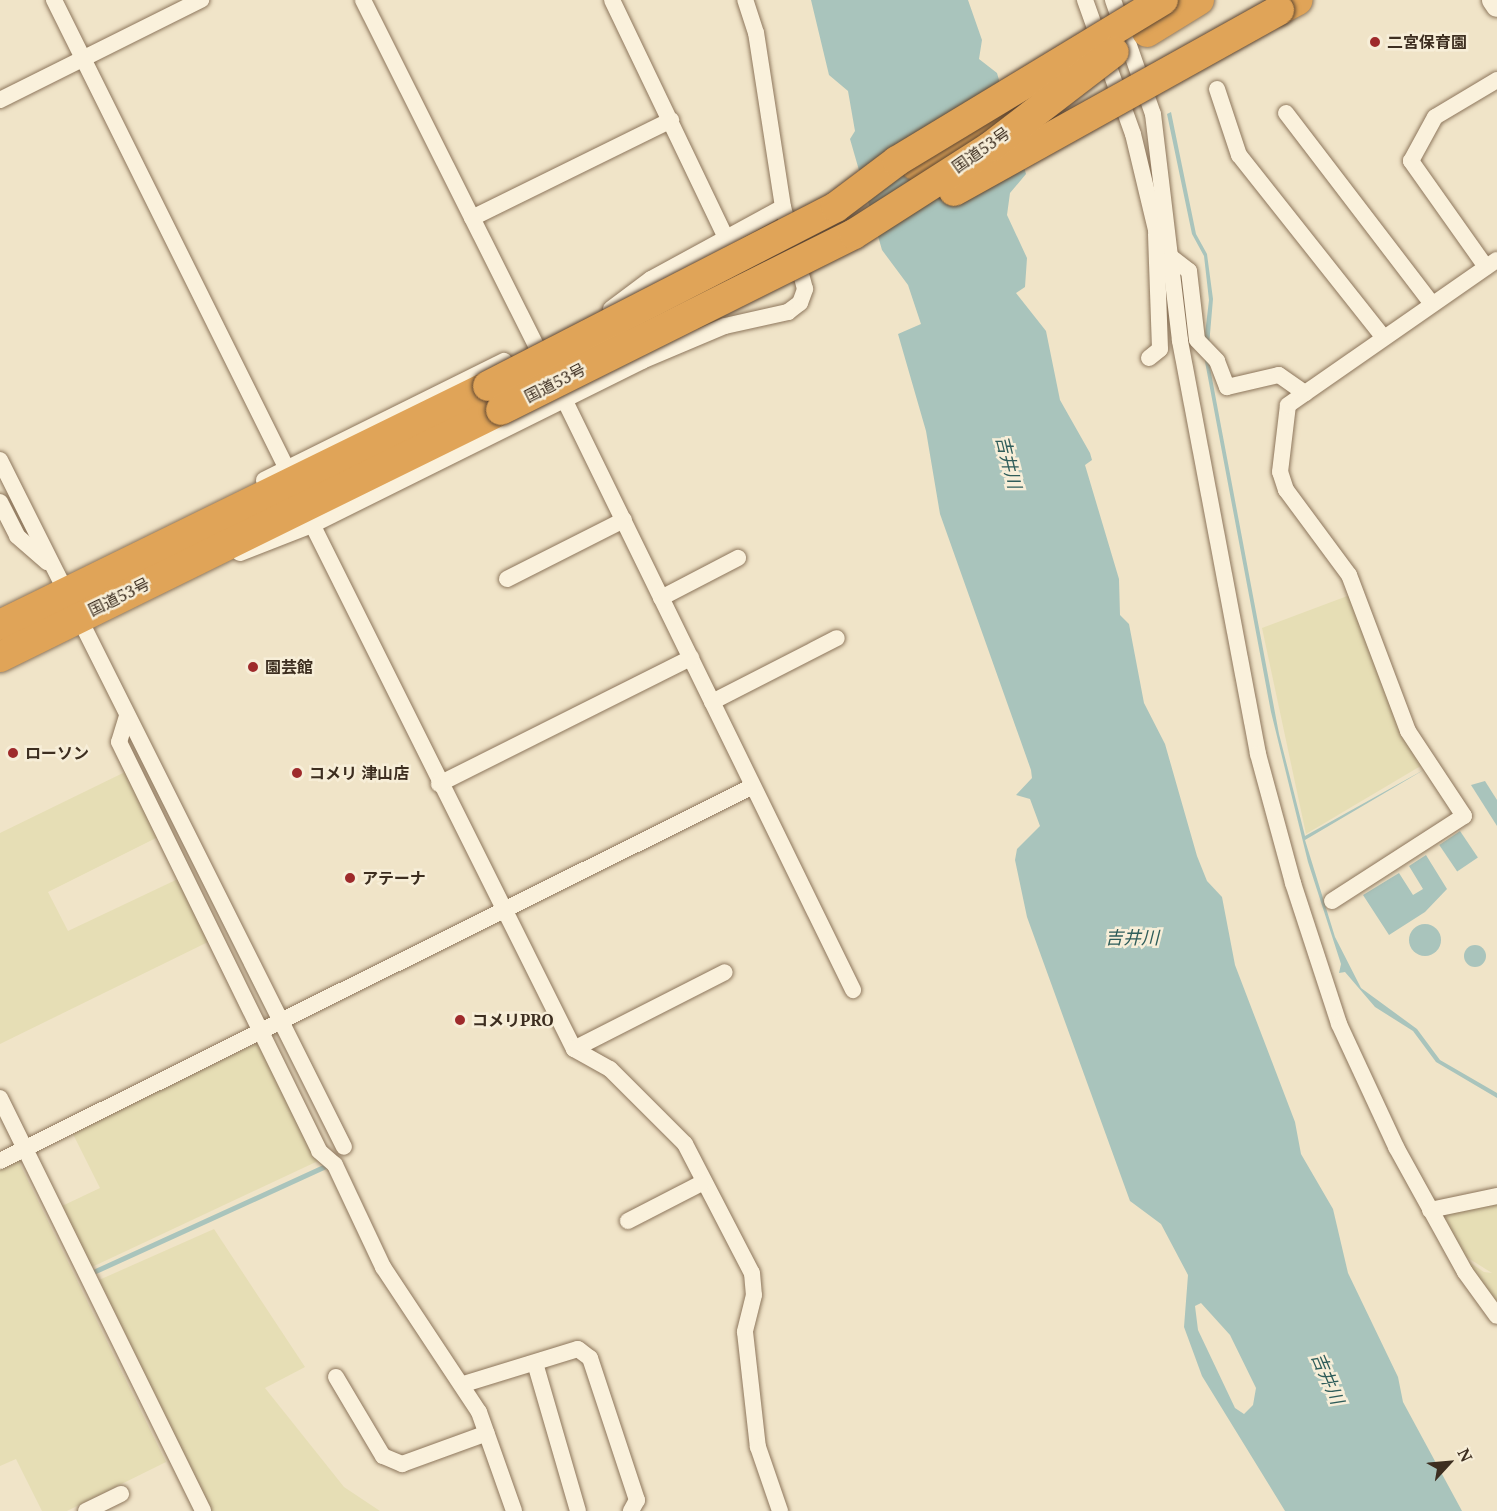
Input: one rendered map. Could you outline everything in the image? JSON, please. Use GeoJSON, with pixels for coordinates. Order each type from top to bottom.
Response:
{"type":"FeatureCollection","features":[{"type":"Feature","properties":{"kind":"highway"},"geometry":{"type":"LineString","coordinates":[[836,207],[897,161],[1163,0]]}},
{"type":"Feature","properties":{"kind":"highway","name":"国道53号"},"geometry":{"type":"LineString","coordinates":[[0,657],[130,562],[299,495],[398,448],[462,429],[494,398],[1087,69],[1199,0]]}},
{"type":"Feature","properties":{"kind":"highway"},"geometry":{"type":"LineString","coordinates":[[854,234],[964,186],[1289,5]]}},
{"type":"Feature","properties":{"kind":"highway","name":"国道53号"},"geometry":{"type":"LineString","coordinates":[[0,625],[72,605],[185,564],[299,495],[494,398],[854,234],[990,147],[1087,69]]}},
{"type":"Feature","properties":{"kind":"street"},"geometry":{"type":"LineString","coordinates":[[54,0],[439,784],[574,1049],[610,1069],[685,1144],[752,1273],[754,1295],[745,1332],[758,1447],[780,1511]]}},
{"type":"Feature","properties":{"kind":"street"},"geometry":{"type":"LineString","coordinates":[[0,100],[201,0]]}},
{"type":"Feature","properties":{"kind":"street"},"geometry":{"type":"LineString","coordinates":[[612,0],[726,238]]}},
{"type":"Feature","properties":{"kind":"street"},"geometry":{"type":"LineString","coordinates":[[299,495],[564,399],[642,361],[725,326],[788,312],[800,303],[805,290],[783,207],[756,33],[746,0]]}},
{"type":"Feature","properties":{"kind":"street"},"geometry":{"type":"LineString","coordinates":[[1085,0],[1133,134],[1156,230],[1160,349],[1149,358]]}},
{"type":"Feature","properties":{"kind":"street"},"geometry":{"type":"LineString","coordinates":[[1113,0],[1153,114],[1180,341],[1230,611],[1273,808],[1339,1024],[1430,1210],[1497,1316]]}},
{"type":"Feature","properties":{"kind":"street"},"geometry":{"type":"LineString","coordinates":[[1493,0],[1497,6]]}},
{"type":"Feature","properties":{"kind":"street"},"geometry":{"type":"LineString","coordinates":[[370,2],[472,218],[536,346]]}},
{"type":"Feature","properties":{"kind":"street"},"geometry":{"type":"LineString","coordinates":[[1332,901],[1464,816],[1408,731],[1349,575],[1286,490],[1280,471],[1285,419],[1288,405],[1492,264],[1410,161],[1436,117],[1497,80]]}},
{"type":"Feature","properties":{"kind":"street"},"geometry":{"type":"LineString","coordinates":[[1217,89],[1239,155],[1384,338]]}},
{"type":"Feature","properties":{"kind":"street"},"geometry":{"type":"LineString","coordinates":[[1286,113],[1432,304]]}},
{"type":"Feature","properties":{"kind":"street"},"geometry":{"type":"LineString","coordinates":[[472,218],[671,120]]}},
{"type":"Feature","properties":{"kind":"street"},"geometry":{"type":"LineString","coordinates":[[299,495],[536,346],[615,307],[651,279],[783,207]]}},
{"type":"Feature","properties":{"kind":"street"},"geometry":{"type":"LineString","coordinates":[[1156,230],[1171,257],[1189,271],[1197,340],[1217,361],[1227,387],[1268,374],[1305,393]]}},
{"type":"Feature","properties":{"kind":"street"},"geometry":{"type":"LineString","coordinates":[[615,307],[642,361]]}},
{"type":"Feature","properties":{"kind":"street"},"geometry":{"type":"LineString","coordinates":[[564,399],[854,990]]}},
{"type":"Feature","properties":{"kind":"street"},"geometry":{"type":"LineString","coordinates":[[0,460],[344,1148]]}},
{"type":"Feature","properties":{"kind":"street"},"geometry":{"type":"LineString","coordinates":[[0,502],[17,536],[52,567]]}},
{"type":"Feature","properties":{"kind":"street"},"geometry":{"type":"LineString","coordinates":[[507,579],[624,520]]}},
{"type":"Feature","properties":{"kind":"street"},"geometry":{"type":"LineString","coordinates":[[661,598],[738,558]]}},
{"type":"Feature","properties":{"kind":"street"},"geometry":{"type":"LineString","coordinates":[[712,702],[837,638]]}},
{"type":"Feature","properties":{"kind":"street"},"geometry":{"type":"LineString","coordinates":[[439,784],[691,658]]}},
{"type":"Feature","properties":{"kind":"street"},"geometry":{"type":"LineString","coordinates":[[127,716],[119,742],[319,1151],[335,1165],[383,1267],[464,1384],[487,1433],[514,1511]]}},
{"type":"Feature","properties":{"kind":"street"},"geometry":{"type":"LineString","coordinates":[[0,1161],[283,1025],[753,786]]}},
{"type":"Feature","properties":{"kind":"street"},"geometry":{"type":"LineString","coordinates":[[574,1049],[725,972]]}},
{"type":"Feature","properties":{"kind":"street"},"geometry":{"type":"LineString","coordinates":[[0,1098],[203,1511]]}},
{"type":"Feature","properties":{"kind":"street"},"geometry":{"type":"LineString","coordinates":[[628,1221],[704,1182]]}},
{"type":"Feature","properties":{"kind":"street"},"geometry":{"type":"LineString","coordinates":[[1430,1210],[1497,1196]]}},
{"type":"Feature","properties":{"kind":"street"},"geometry":{"type":"LineString","coordinates":[[464,1384],[578,1349],[590,1358],[637,1500],[631,1511]]}},
{"type":"Feature","properties":{"kind":"street"},"geometry":{"type":"LineString","coordinates":[[535,1363],[578,1511]]}},
{"type":"Feature","properties":{"kind":"street"},"geometry":{"type":"LineString","coordinates":[[336,1377],[383,1456],[402,1464],[487,1433]]}},
{"type":"Feature","properties":{"kind":"street"},"geometry":{"type":"LineString","coordinates":[[86,1511],[121,1494]]}},
{"type":"Feature","properties":{"kind":"shaded area"},"geometry":{"type":"Polygon","coordinates":[[[1350,595],[1424,764],[1306,834],[1262,628],[1350,595]]]}},
{"type":"Feature","properties":{"kind":"shaded area"},"geometry":{"type":"Polygon","coordinates":[[[125,772],[158,837],[48,892],[68,931],[180,878],[210,941],[0,1044],[0,833],[125,772]]]}},
{"type":"Feature","properties":{"kind":"shaded area"},"geometry":{"type":"Polygon","coordinates":[[[259,1042],[318,1161],[92,1267],[62,1206],[100,1188],[72,1132],[259,1042]]]}},
{"type":"Feature","properties":{"kind":"shaded area"},"geometry":{"type":"Polygon","coordinates":[[[17,1158],[166,1462],[67,1511],[42,1511],[16,1459],[0,1466],[0,1166],[17,1158]]]}},
{"type":"Feature","properties":{"kind":"shaded area"},"geometry":{"type":"Polygon","coordinates":[[[1497,1201],[1497,1306],[1463,1258],[1484,1272],[1492,1273],[1460,1253],[1444,1220],[1449,1211],[1497,1201]]]}},
{"type":"Feature","properties":{"kind":"shaded area"},"geometry":{"type":"Polygon","coordinates":[[[214,1229],[305,1367],[265,1388],[344,1487],[380,1511],[212,1511],[99,1280],[214,1229]]]}},
{"type":"Feature","properties":{"kind":"water","name":"吉井川"},"geometry":{"type":"Polygon","coordinates":[[[811,0],[968,0],[982,40],[979,59],[997,73],[1026,174],[1010,193],[1007,215],[1027,258],[1025,287],[1016,293],[1046,331],[1060,400],[1090,453],[1092,460],[1085,465],[1119,579],[1120,615],[1129,624],[1144,703],[1165,744],[1197,856],[1207,881],[1222,897],[1235,965],[1295,1122],[1301,1154],[1333,1209],[1348,1273],[1398,1377],[1403,1402],[1462,1511],[1285,1511],[1202,1376],[1184,1327],[1188,1275],[1161,1224],[1130,1201],[1027,917],[1015,860],[1017,849],[1040,826],[1030,799],[1016,795],[1032,778],[1031,770],[940,514],[926,431],[898,334],[921,324],[908,285],[882,250],[850,139],[855,131],[848,91],[829,75],[811,0]],[[1201,1303],[1195,1306],[1198,1330],[1235,1408],[1244,1414],[1253,1405],[1256,1388],[1230,1335],[1201,1303]]]}},
{"type":"Feature","properties":{"kind":"water"},"geometry":{"type":"Polygon","coordinates":[[[1171,112],[1196,234],[1207,254],[1213,299],[1208,357],[1279,734],[1305,836],[1427,768],[1305,840],[1335,937],[1361,988],[1417,1029],[1440,1060],[1497,1093],[1497,1098],[1436,1062],[1413,1031],[1375,1007],[1345,972],[1339,973],[1341,964],[1308,862],[1271,712],[1203,351],[1209,300],[1204,256],[1192,234],[1167,114],[1171,112]]]}},
{"type":"Feature","properties":{"kind":"water"},"geometry":{"type":"Polygon","coordinates":[[[1485,781],[1497,800],[1497,826],[1471,785],[1485,781]]]}},
{"type":"Feature","properties":{"kind":"water"},"geometry":{"type":"Polygon","coordinates":[[[1460,831],[1478,858],[1457,872],[1439,845],[1460,831]]]}},
{"type":"Feature","properties":{"kind":"water"},"geometry":{"type":"Polygon","coordinates":[[[1426,855],[1447,889],[1425,912],[1389,935],[1363,895],[1399,873],[1413,895],[1423,889],[1409,866],[1426,855]]]}},
{"type":"Feature","properties":{"kind":"water"},"geometry":{"type":"Polygon","coordinates":[[[1425,924],[1436,929],[1441,940],[1436,951],[1425,956],[1414,951],[1409,940],[1414,929],[1425,924]]]}},
{"type":"Feature","properties":{"kind":"water"},"geometry":{"type":"Polygon","coordinates":[[[1475,945],[1483,948],[1486,956],[1483,964],[1475,967],[1467,964],[1464,956],[1467,948],[1475,945]]]}},
{"type":"Feature","properties":{"kind":"waterway"},"geometry":{"type":"LineString","coordinates":[[91,1273],[324,1167]]}},
{"type":"Feature","properties":{"kind":"place","name":"二宮保育園"},"geometry":{"type":"Point","coordinates":[1375,42]}},
{"type":"Feature","properties":{"kind":"place","name":"園芸館"},"geometry":{"type":"Point","coordinates":[253,667]}},
{"type":"Feature","properties":{"kind":"place","name":"ローソン"},"geometry":{"type":"Point","coordinates":[13,753]}},
{"type":"Feature","properties":{"kind":"place","name":"コメリ 津山店"},"geometry":{"type":"Point","coordinates":[297,773]}},
{"type":"Feature","properties":{"kind":"place","name":"アテーナ"},"geometry":{"type":"Point","coordinates":[350,878]}},
{"type":"Feature","properties":{"kind":"place","name":"コメリPRO"},"geometry":{"type":"Point","coordinates":[460,1020]}}]}
